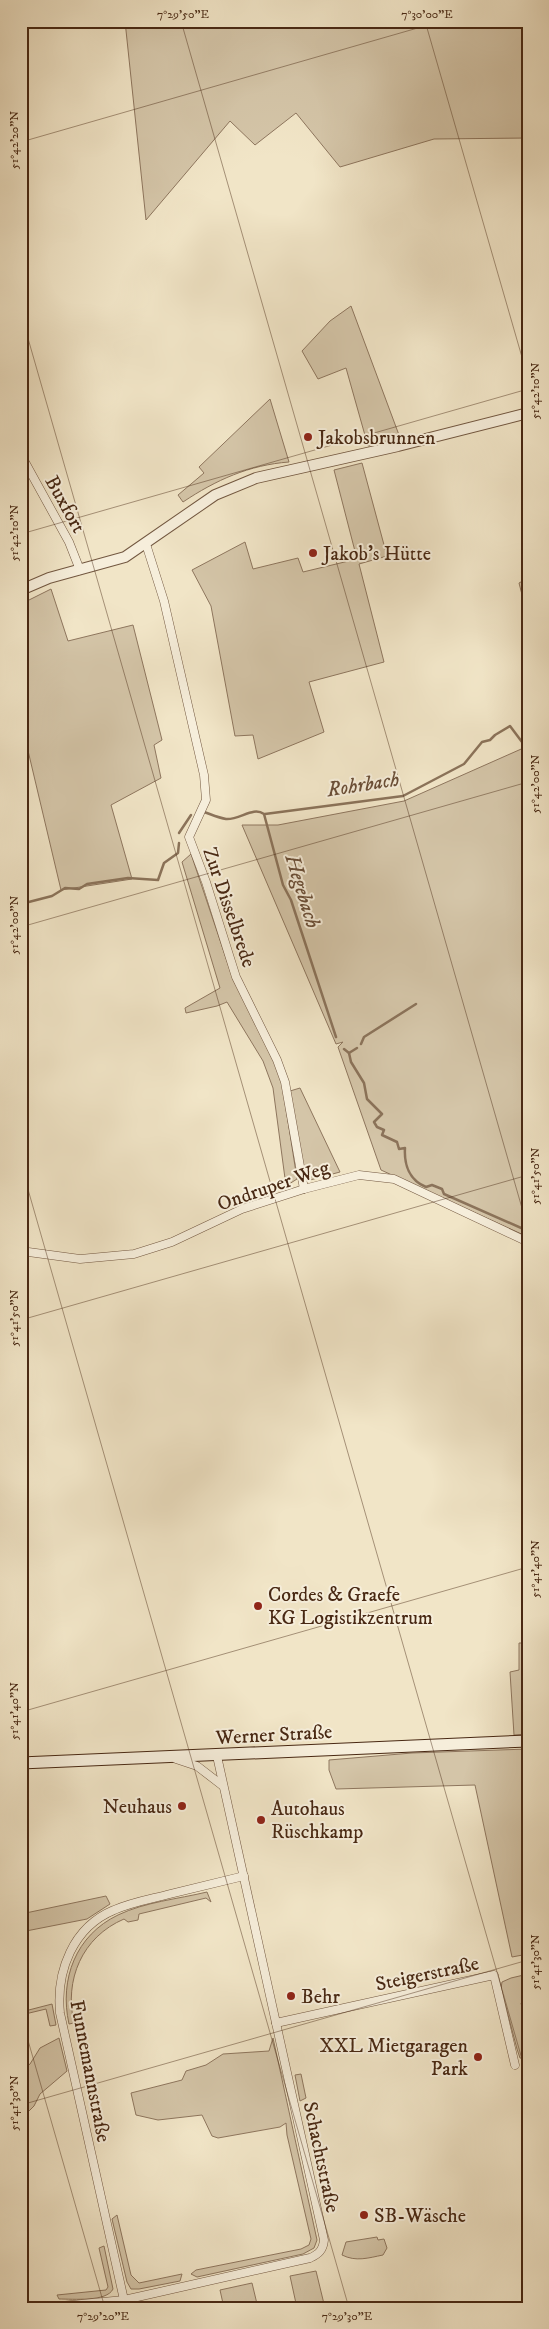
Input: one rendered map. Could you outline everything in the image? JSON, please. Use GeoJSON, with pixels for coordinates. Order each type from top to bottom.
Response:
{"type":"FeatureCollection","features":[{"type":"Feature","properties":{"kind":"main road","name":"Werner Straße"},"geometry":{"type":"LineString","coordinates":[[21,1763],[173,1758],[528,1741]]}},
{"type":"Feature","properties":{"kind":"street"},"geometry":{"type":"LineString","coordinates":[[21,590],[48,578],[116,560],[146,544],[215,495],[256,478],[398,446],[528,413]]}},
{"type":"Feature","properties":{"kind":"street","name":"Buxfort"},"geometry":{"type":"LineString","coordinates":[[21,455],[69,542],[80,570]]}},
{"type":"Feature","properties":{"kind":"street","name":"Zur Disselbrede"},"geometry":{"type":"LineString","coordinates":[[146,544],[164,601],[204,776],[206,800],[189,837],[206,882],[236,977],[277,1060],[285,1082],[304,1189]]}},
{"type":"Feature","properties":{"kind":"street","name":"Ondruper Weg"},"geometry":{"type":"LineString","coordinates":[[21,1250],[80,1259],[134,1254],[172,1242],[242,1209],[304,1189],[359,1175],[394,1179],[528,1242]]}},
{"type":"Feature","properties":{"kind":"street","name":"Schachtstraße"},"geometry":{"type":"LineString","coordinates":[[39,2308],[124,2300],[310,2258],[321,2252],[324,2240],[217,1756]]}},
{"type":"Feature","properties":{"kind":"street"},"geometry":{"type":"LineString","coordinates":[[173,1758],[197,1766],[223,1786]]}},
{"type":"Feature","properties":{"kind":"street","name":"Funnemannstraße"},"geometry":{"type":"LineString","coordinates":[[124,2300],[60,2013],[59,1993],[62,1971],[79,1937],[89,1926],[113,1910],[244,1876]]}},
{"type":"Feature","properties":{"kind":"street","name":"Steigerstraße"},"geometry":{"type":"LineString","coordinates":[[276,2023],[494,1975],[515,2065]]}},
{"type":"Feature","properties":{"kind":"shaded area"},"geometry":{"type":"Polygon","coordinates":[[[125,21],[528,21],[528,138],[434,139],[340,167],[296,113],[255,145],[230,121],[146,220],[125,21]]]}},
{"type":"Feature","properties":{"kind":"shaded area"},"geometry":{"type":"Polygon","coordinates":[[[351,306],[399,435],[398,438],[368,446],[346,368],[318,379],[302,351],[330,321],[351,306]]]}},
{"type":"Feature","properties":{"kind":"shaded area"},"geometry":{"type":"Polygon","coordinates":[[[270,399],[289,462],[260,466],[233,475],[220,480],[183,502],[178,495],[204,473],[199,467],[270,399]]]}},
{"type":"Feature","properties":{"kind":"shaded area"},"geometry":{"type":"Polygon","coordinates":[[[362,463],[387,556],[359,564],[384,662],[309,682],[324,732],[258,759],[253,735],[235,736],[211,606],[192,570],[245,542],[253,569],[298,558],[303,572],[357,559],[334,470],[362,463]]]}},
{"type":"Feature","properties":{"kind":"shaded area"},"geometry":{"type":"Polygon","coordinates":[[[528,578],[528,618],[519,583],[528,578]]]}},
{"type":"Feature","properties":{"kind":"shaded area"},"geometry":{"type":"Polygon","coordinates":[[[51,589],[68,641],[133,625],[162,740],[154,745],[161,778],[111,805],[132,879],[61,890],[21,721],[21,604],[51,589]]]}},
{"type":"Feature","properties":{"kind":"shaded area"},"geometry":{"type":"Polygon","coordinates":[[[528,746],[528,1237],[381,1170],[338,1047],[343,1042],[336,1044],[242,825],[278,825],[404,801],[528,746]]]}},
{"type":"Feature","properties":{"kind":"shaded area"},"geometry":{"type":"Polygon","coordinates":[[[191,854],[233,979],[274,1059],[282,1083],[297,1179],[286,1186],[273,1088],[263,1061],[227,1002],[186,1013],[185,1008],[220,988],[182,862],[191,854]]]}},
{"type":"Feature","properties":{"kind":"shaded area"},"geometry":{"type":"Polygon","coordinates":[[[300,1088],[340,1172],[310,1180],[303,1176],[290,1091],[300,1088]]]}},
{"type":"Feature","properties":{"kind":"shaded area"},"geometry":{"type":"Polygon","coordinates":[[[519,1643],[528,1643],[528,1734],[514,1735],[510,1672],[519,1670],[519,1643]]]}},
{"type":"Feature","properties":{"kind":"shaded area"},"geometry":{"type":"Polygon","coordinates":[[[528,1749],[528,1954],[512,1957],[475,1785],[336,1789],[329,1770],[329,1760],[412,1753],[528,1749]]]}},
{"type":"Feature","properties":{"kind":"shaded area"},"geometry":{"type":"Polygon","coordinates":[[[207,1892],[211,1902],[206,1898],[139,1914],[138,1920],[128,1922],[124,1919],[109,1927],[97,1937],[87,1948],[74,1976],[72,2007],[74,2023],[69,2024],[67,1991],[69,1975],[81,1946],[91,1934],[103,1924],[128,1911],[150,1904],[207,1892]]]}},
{"type":"Feature","properties":{"kind":"shaded area"},"geometry":{"type":"Polygon","coordinates":[[[106,1896],[110,1904],[87,1919],[21,1932],[21,1914],[106,1896]]]}},
{"type":"Feature","properties":{"kind":"shaded area"},"geometry":{"type":"Polygon","coordinates":[[[528,1974],[528,2001],[521,2003],[528,2032],[528,2059],[520,2058],[501,1988],[502,1982],[528,1974]]]}},
{"type":"Feature","properties":{"kind":"shaded area"},"geometry":{"type":"Polygon","coordinates":[[[52,2004],[56,2025],[50,2026],[46,2009],[21,2015],[21,2012],[52,2004]]]}},
{"type":"Feature","properties":{"kind":"shaded area"},"geometry":{"type":"Polygon","coordinates":[[[59,2038],[67,2071],[40,2094],[34,2106],[21,2119],[21,2072],[30,2064],[40,2048],[59,2038]]]}},
{"type":"Feature","properties":{"kind":"shaded area"},"geometry":{"type":"Polygon","coordinates":[[[273,2038],[317,2240],[314,2248],[303,2254],[197,2277],[191,2274],[196,2270],[301,2249],[309,2245],[311,2239],[287,2135],[286,2123],[280,2127],[218,2138],[212,2136],[202,2115],[158,2120],[136,2115],[131,2093],[182,2080],[186,2071],[206,2065],[223,2054],[269,2051],[273,2038]]]}},
{"type":"Feature","properties":{"kind":"shaded area"},"geometry":{"type":"Polygon","coordinates":[[[301,2074],[306,2098],[300,2101],[295,2075],[301,2074]]]}},
{"type":"Feature","properties":{"kind":"shaded area"},"geometry":{"type":"Polygon","coordinates":[[[117,2215],[131,2275],[139,2283],[182,2274],[180,2281],[131,2289],[127,2282],[112,2219],[117,2215]]]}},
{"type":"Feature","properties":{"kind":"shaded area"},"geometry":{"type":"Polygon","coordinates":[[[377,2237],[378,2240],[384,2239],[387,2248],[383,2255],[357,2259],[342,2255],[346,2242],[377,2237]]]}},
{"type":"Feature","properties":{"kind":"shaded area"},"geometry":{"type":"Polygon","coordinates":[[[104,2246],[113,2289],[110,2293],[89,2299],[59,2299],[57,2295],[106,2290],[108,2287],[99,2248],[104,2246]]]}},
{"type":"Feature","properties":{"kind":"shaded area"},"geometry":{"type":"Polygon","coordinates":[[[316,2271],[325,2308],[297,2308],[290,2276],[316,2271]]]}},
{"type":"Feature","properties":{"kind":"shaded area"},"geometry":{"type":"Polygon","coordinates":[[[252,2283],[258,2308],[224,2308],[220,2290],[252,2283]]]}},
{"type":"Feature","properties":{"kind":"waterway","name":"Rohrbach"},"geometry":{"type":"LineString","coordinates":[[265,814],[403,796],[464,764],[482,742],[490,740],[510,726],[522,742],[528,740]]}},
{"type":"Feature","properties":{"kind":"waterway","name":"Hegebach"},"geometry":{"type":"LineString","coordinates":[[204,812],[226,819],[236,818],[251,812],[264,814],[283,885],[291,900],[336,1037]]}},
{"type":"Feature","properties":{"kind":"waterway"},"geometry":{"type":"LineString","coordinates":[[179,833],[191,815]]}},
{"type":"Feature","properties":{"kind":"waterway","name":"Hegebach"},"geometry":{"type":"LineString","coordinates":[[21,904],[52,896],[65,888],[79,889],[87,884],[128,878],[158,880],[164,863],[178,853],[179,843]]}},
{"type":"Feature","properties":{"kind":"waterway"},"geometry":{"type":"LineString","coordinates":[[361,1044],[364,1037],[416,1004]]}},
{"type":"Feature","properties":{"kind":"waterway"},"geometry":{"type":"LineString","coordinates":[[349,1053],[357,1048]]}},
{"type":"Feature","properties":{"kind":"waterway"},"geometry":{"type":"LineString","coordinates":[[344,1049],[349,1053],[351,1062],[364,1083],[367,1099],[382,1114],[374,1122],[377,1127],[384,1130],[382,1135],[397,1142],[399,1149],[405,1148],[405,1160],[415,1180],[426,1187],[432,1185],[442,1189],[444,1194],[528,1231]]}},
{"type":"Feature","properties":{"kind":"place","name":"Jakobsbrunnen"},"geometry":{"type":"Point","coordinates":[308,437]}},
{"type":"Feature","properties":{"kind":"place","name":"Jakob's Hütte"},"geometry":{"type":"Point","coordinates":[313,553]}},
{"type":"Feature","properties":{"kind":"place","name":"Cordes & Graefe KG Logistikzentrum"},"geometry":{"type":"Point","coordinates":[258,1606]}},
{"type":"Feature","properties":{"kind":"place","name":"Neuhaus"},"geometry":{"type":"Point","coordinates":[182,1806]}},
{"type":"Feature","properties":{"kind":"place","name":"Autohaus Rüschkamp"},"geometry":{"type":"Point","coordinates":[261,1820]}},
{"type":"Feature","properties":{"kind":"place","name":"Behr"},"geometry":{"type":"Point","coordinates":[291,1996]}},
{"type":"Feature","properties":{"kind":"place","name":"XXL Mietgaragen Park"},"geometry":{"type":"Point","coordinates":[478,2057]}},
{"type":"Feature","properties":{"kind":"place","name":"SB-Wäsche"},"geometry":{"type":"Point","coordinates":[364,2215]}}]}
